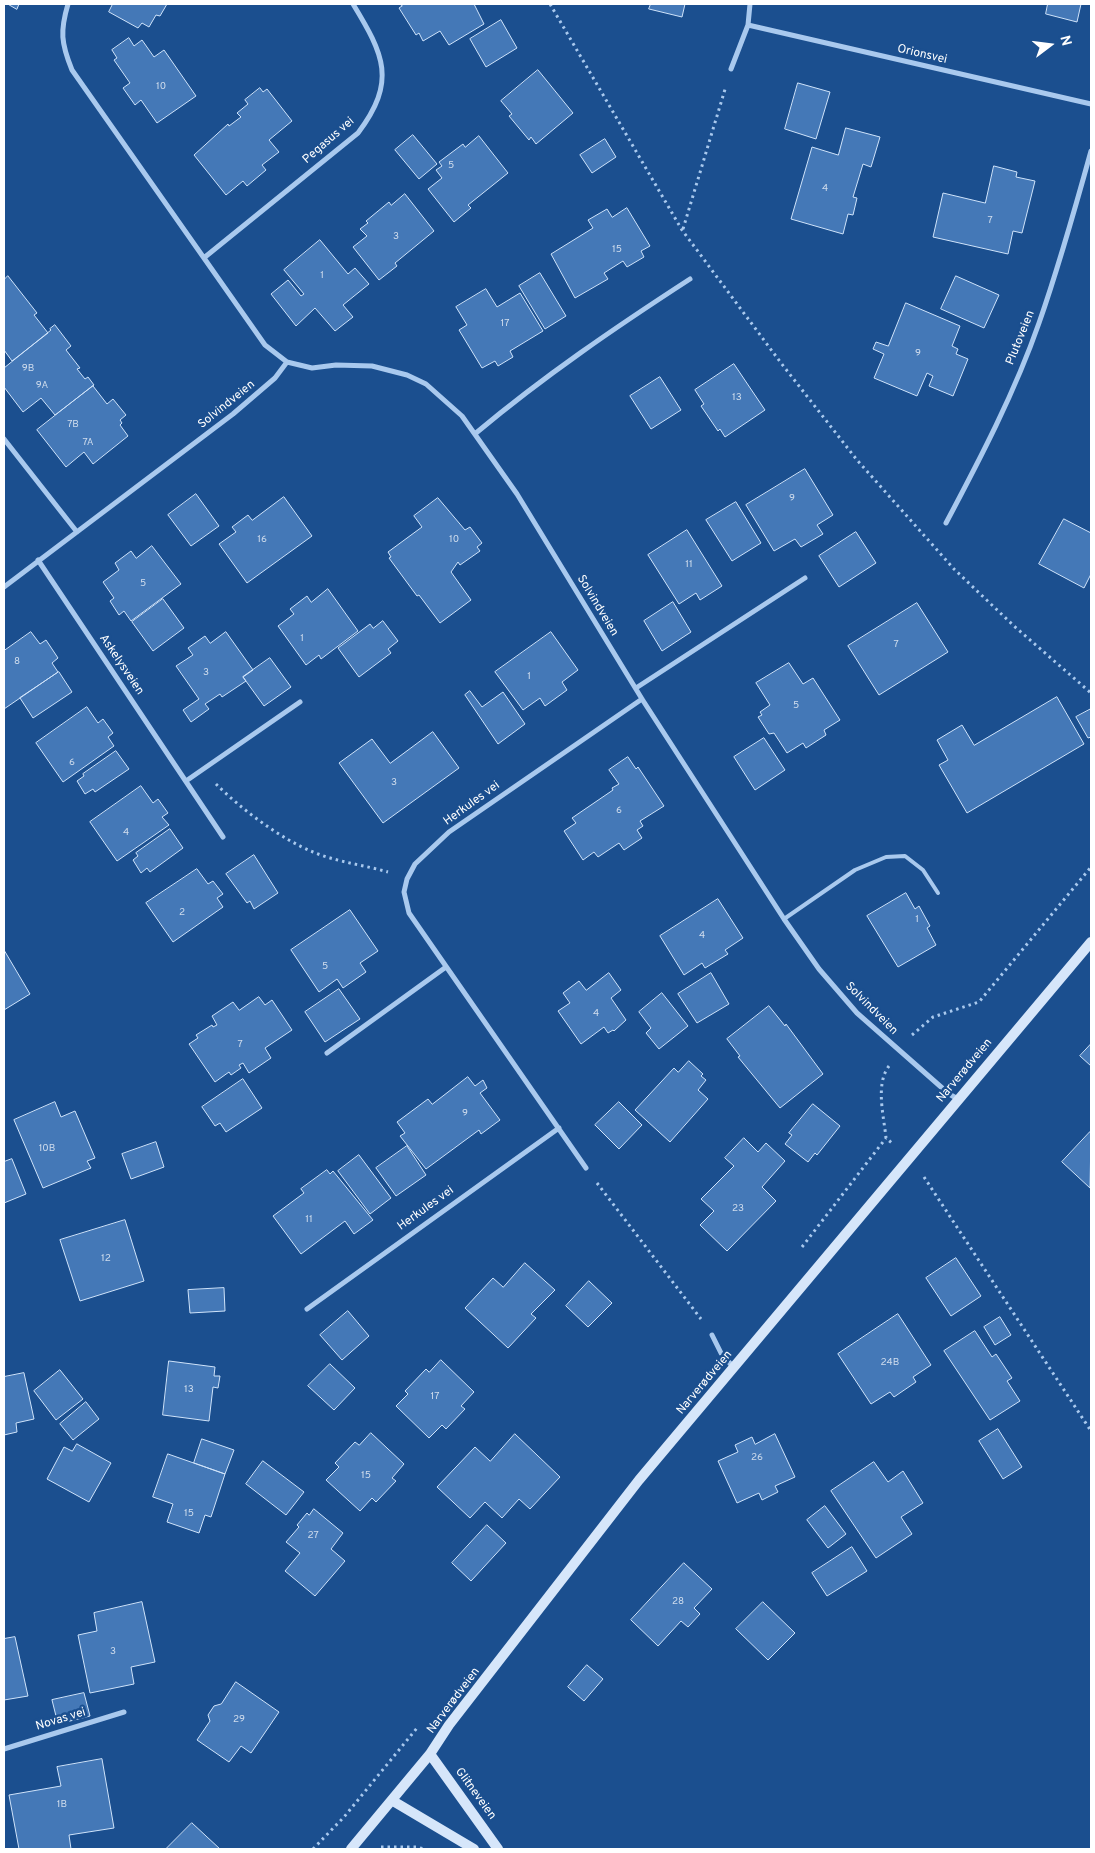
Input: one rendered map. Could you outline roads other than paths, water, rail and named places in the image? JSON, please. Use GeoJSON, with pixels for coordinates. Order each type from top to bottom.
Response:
{"type":"FeatureCollection","features":[{"type":"Feature","properties":{"kind":"main road","name":"Narverødveien"},"geometry":{"type":"LineString","coordinates":[[351,1849],[393,1801],[430,1754],[449,1725],[639,1480],[1091,942]]}},
{"type":"Feature","properties":{"kind":"main road","name":"Glitneveien"},"geometry":{"type":"LineString","coordinates":[[430,1754],[498,1849]]}},
{"type":"Feature","properties":{"kind":"main road"},"geometry":{"type":"LineString","coordinates":[[393,1801],[474,1849]]}},
{"type":"Feature","properties":{"kind":"street"},"geometry":{"type":"LineString","coordinates":[[68,4],[62,28],[64,48],[72,70],[205,256],[264,344],[287,362]]}},
{"type":"Feature","properties":{"kind":"street","name":"Pegasus vei"},"geometry":{"type":"LineString","coordinates":[[205,256],[358,133],[373,113],[380,98],[382,70],[376,45],[353,4]]}},
{"type":"Feature","properties":{"kind":"street"},"geometry":{"type":"LineString","coordinates":[[731,69],[748,25],[750,4]]}},
{"type":"Feature","properties":{"kind":"street","name":"Orionsvei"},"geometry":{"type":"LineString","coordinates":[[748,25],[1091,104]]}},
{"type":"Feature","properties":{"kind":"street","name":"Plutoveien"},"geometry":{"type":"LineString","coordinates":[[946,523],[1005,403],[1039,325],[1065,244],[1091,151]]}},
{"type":"Feature","properties":{"kind":"street"},"geometry":{"type":"LineString","coordinates":[[476,433],[523,394],[632,316],[690,279]]}},
{"type":"Feature","properties":{"kind":"street","name":"Solvindveien"},"geometry":{"type":"LineString","coordinates":[[4,587],[233,414],[275,378],[287,362],[312,368],[336,365],[372,366],[407,375],[426,384],[443,397],[476,433],[517,494],[642,699],[784,919],[819,969],[857,1012],[949,1094],[958,1098]]}},
{"type":"Feature","properties":{"kind":"street"},"geometry":{"type":"LineString","coordinates":[[4,439],[77,532]]}},
{"type":"Feature","properties":{"kind":"street","name":"Askelysveien"},"geometry":{"type":"LineString","coordinates":[[38,560],[223,837]]}},
{"type":"Feature","properties":{"kind":"street"},"geometry":{"type":"LineString","coordinates":[[636,688],[805,578]]}},
{"type":"Feature","properties":{"kind":"street","name":"Herkules vei"},"geometry":{"type":"LineString","coordinates":[[446,967],[409,913],[404,892],[408,877],[415,864],[449,832],[642,699]]}},
{"type":"Feature","properties":{"kind":"street"},"geometry":{"type":"LineString","coordinates":[[186,781],[300,702]]}},
{"type":"Feature","properties":{"kind":"street"},"geometry":{"type":"LineString","coordinates":[[327,1053],[446,967],[586,1168]]}},
{"type":"Feature","properties":{"kind":"street","name":"Herkules vei"},"geometry":{"type":"LineString","coordinates":[[307,1309],[559,1128]]}},
{"type":"Feature","properties":{"kind":"street"},"geometry":{"type":"LineString","coordinates":[[712,1335],[720,1353],[734,1368]]}},
{"type":"Feature","properties":{"kind":"street","name":"Novas vei"},"geometry":{"type":"LineString","coordinates":[[4,1749],[124,1712]]}},
{"type":"Feature","properties":{"kind":"lane"},"geometry":{"type":"LineString","coordinates":[[784,919],[855,870],[886,858],[905,856],[923,870],[938,893]]}}]}
